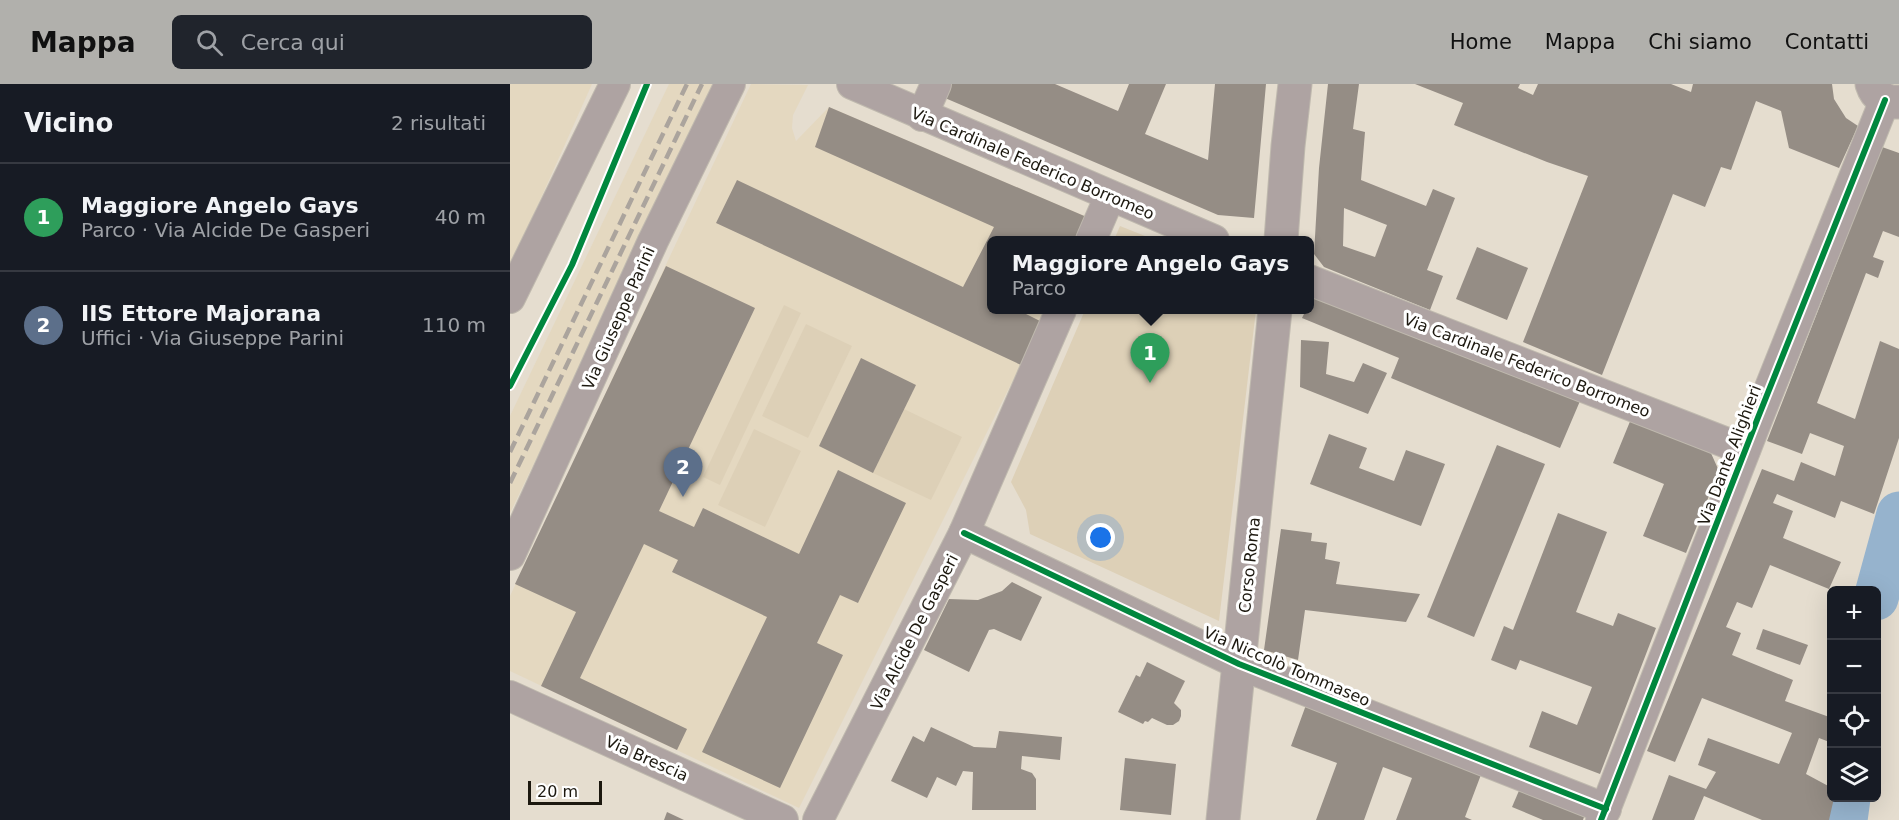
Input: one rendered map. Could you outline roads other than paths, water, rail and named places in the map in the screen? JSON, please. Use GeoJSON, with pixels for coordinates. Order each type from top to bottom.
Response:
{"type":"FeatureCollection","features":[{"type":"Feature","properties":{"kind":"street"},"geometry":{"type":"LineString","coordinates":[[510,298],[615,84]]}},
{"type":"Feature","properties":{"kind":"street","name":"Via Giuseppe Parini"},"geometry":{"type":"LineString","coordinates":[[510,555],[653,241],[730,84]]}},
{"type":"Feature","properties":{"kind":"street","name":"Via Cardinale Federico Borromeo"},"geometry":{"type":"LineString","coordinates":[[852,84],[1205,236]]}},
{"type":"Feature","properties":{"kind":"street"},"geometry":{"type":"LineString","coordinates":[[922,116],[936,84]]}},
{"type":"Feature","properties":{"kind":"street"},"geometry":{"type":"LineString","coordinates":[[1281,236],[1295,84]]}},
{"type":"Feature","properties":{"kind":"street","name":"Via Dante Alighieri"},"geometry":{"type":"LineString","coordinates":[[1604,814],[1885,95]]}},
{"type":"Feature","properties":{"kind":"street"},"geometry":{"type":"LineString","coordinates":[[1093,236],[1110,196]]}},
{"type":"Feature","properties":{"kind":"street","name":"Via Cardinale Federico Borromeo"},"geometry":{"type":"LineString","coordinates":[[1314,282],[1745,450]]}},
{"type":"Feature","properties":{"kind":"street","name":"Via Alcide De Gasperi"},"geometry":{"type":"LineString","coordinates":[[818,820],[964,533],[1059,314]]}},
{"type":"Feature","properties":{"kind":"street","name":"Corso Roma"},"geometry":{"type":"LineString","coordinates":[[1223,820],[1274,314]]}},
{"type":"Feature","properties":{"kind":"street","name":"Via Niccolò Tommaseo"},"geometry":{"type":"LineString","coordinates":[[964,533],[1239,664],[1604,814]]}},
{"type":"Feature","properties":{"kind":"street","name":"Via Brescia"},"geometry":{"type":"LineString","coordinates":[[510,696],[783,820]]}},
{"type":"Feature","properties":{"kind":"waterway"},"geometry":{"type":"LineString","coordinates":[[1879,586],[1899,514]]}},
{"type":"Feature","properties":{"kind":"waterway"},"geometry":{"type":"LineString","coordinates":[[1845,820],[1847,802]]}},
{"type":"Feature","properties":{"kind":"railway"},"geometry":{"type":"LineString","coordinates":[[510,452],[687,84]]}},
{"type":"Feature","properties":{"kind":"railway"},"geometry":{"type":"LineString","coordinates":[[510,483],[702,84]]}},
{"type":"Feature","properties":{"kind":"place","name":"Maggiore Angelo Gays"},"geometry":{"type":"Point","coordinates":[1150,383]}},
{"type":"Feature","properties":{"kind":"place","name":"IIS Ettore Majorana"},"geometry":{"type":"Point","coordinates":[683,497]}}]}
